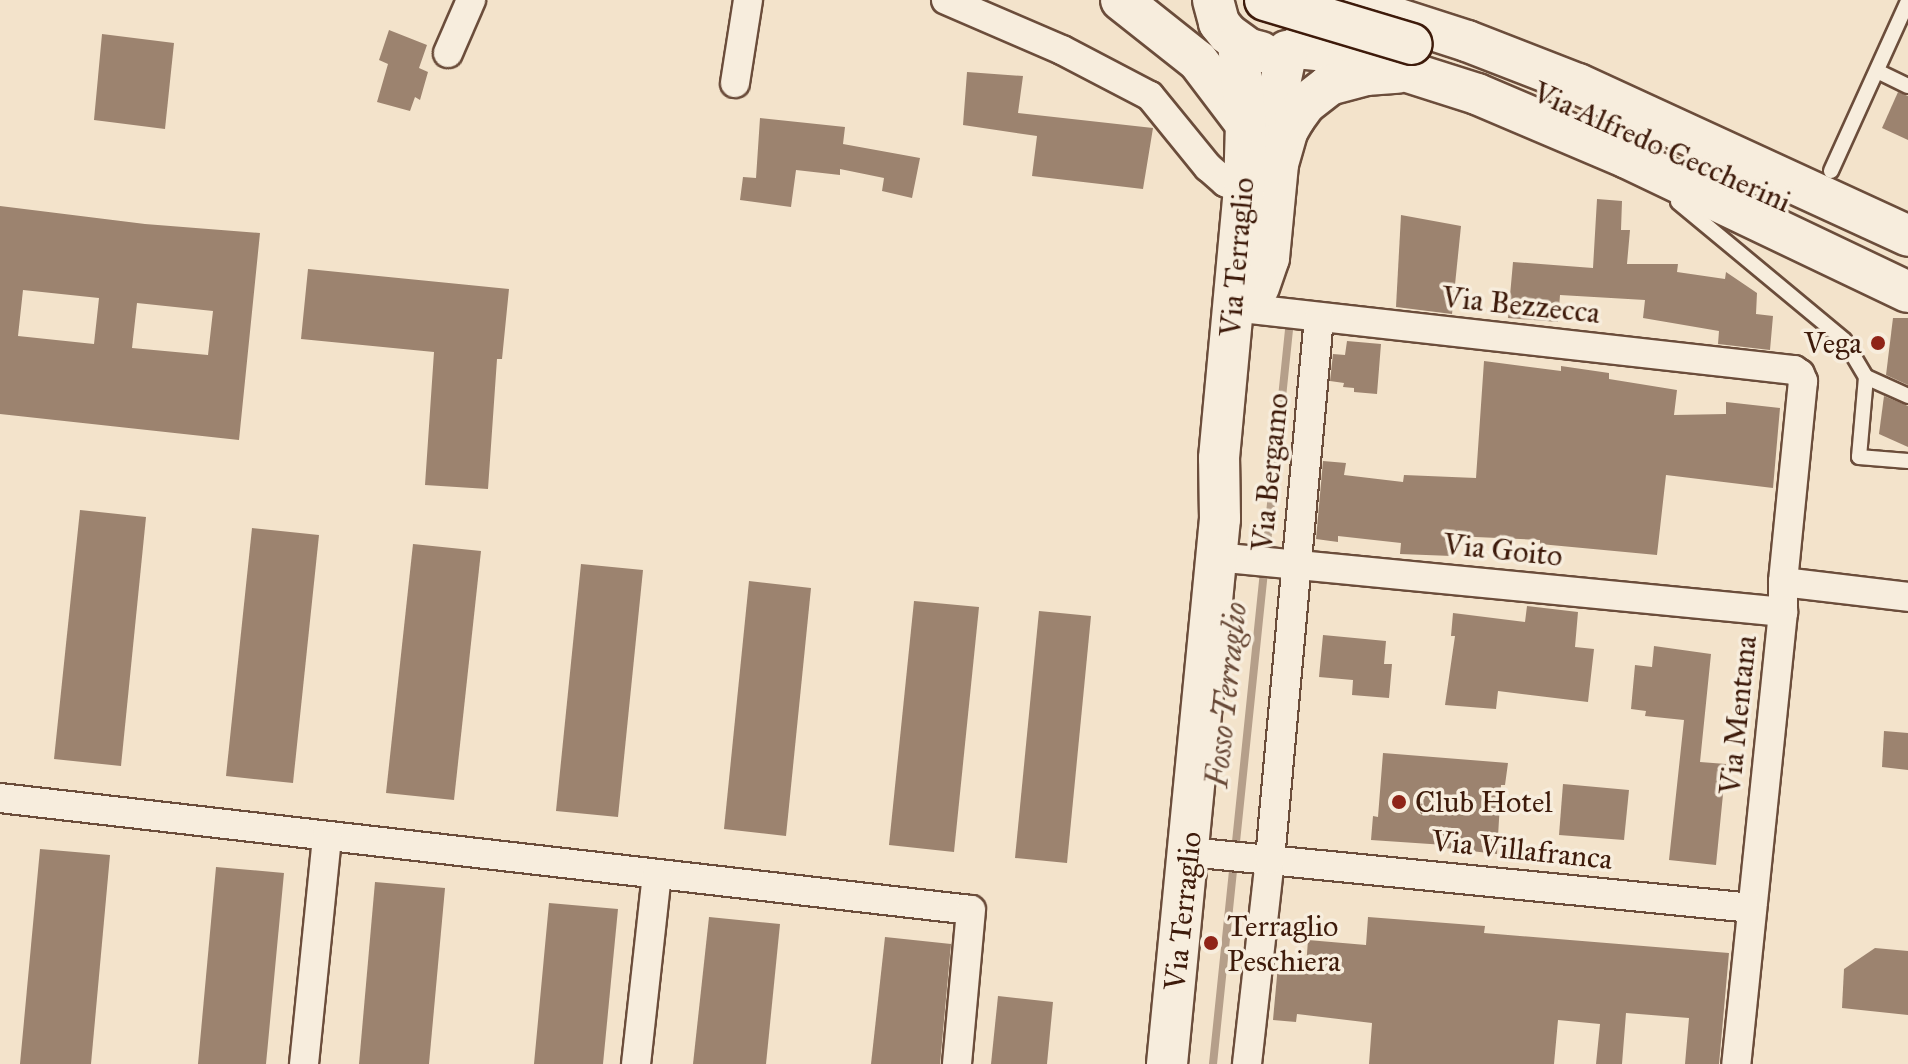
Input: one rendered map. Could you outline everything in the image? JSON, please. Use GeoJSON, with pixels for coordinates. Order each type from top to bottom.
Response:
{"type":"FeatureCollection","features":[{"type":"Feature","properties":{"kind":"main road"},"geometry":{"type":"LineString","coordinates":[[1121,0],[1198,61],[1246,125]]}},
{"type":"Feature","properties":{"kind":"main road"},"geometry":{"type":"LineString","coordinates":[[1158,0],[1226,26],[1262,52],[1292,49],[1348,53],[1416,36],[1494,23],[1585,58],[1908,207]]}},
{"type":"Feature","properties":{"kind":"main road"},"geometry":{"type":"LineString","coordinates":[[1265,0],[1416,36]]}},
{"type":"Feature","properties":{"kind":"main road"},"geometry":{"type":"LineString","coordinates":[[1292,49],[1320,26],[1328,0]]}},
{"type":"Feature","properties":{"kind":"main road"},"geometry":{"type":"LineString","coordinates":[[1340,0],[1416,36],[1477,94],[1627,158],[1908,292]]}},
{"type":"Feature","properties":{"kind":"main road","name":"Via Terraglio"},"geometry":{"type":"LineString","coordinates":[[1226,26],[1246,125],[1244,191],[1250,301]]}},
{"type":"Feature","properties":{"kind":"main road"},"geometry":{"type":"LineString","coordinates":[[1250,301],[1269,258],[1282,146],[1288,130],[1305,104],[1329,85],[1366,75],[1416,36]]}},
{"type":"Feature","properties":{"kind":"main road","name":"Via Alfredo Ceccherini"},"geometry":{"type":"LineString","coordinates":[[1416,36],[1571,103],[1908,236]]}},
{"type":"Feature","properties":{"kind":"main road","name":"Via Terraglio"},"geometry":{"type":"LineString","coordinates":[[1167,1064],[1202,852],[1227,545],[1239,466],[1250,301],[1270,130],[1292,49]]}},
{"type":"Feature","properties":{"kind":"main road","name":"Via Alfredo Ceccherini"},"geometry":{"type":"LineString","coordinates":[[1743,171],[1908,260]]}},
{"type":"Feature","properties":{"kind":"street"},"geometry":{"type":"LineString","coordinates":[[448,53],[471,0]]}},
{"type":"Feature","properties":{"kind":"street"},"geometry":{"type":"LineString","coordinates":[[735,83],[748,0]]}},
{"type":"Feature","properties":{"kind":"street"},"geometry":{"type":"LineString","coordinates":[[946,0],[1062,50],[1150,96],[1208,167],[1225,182],[1244,191]]}},
{"type":"Feature","properties":{"kind":"street","name":"Via Bezzecca"},"geometry":{"type":"LineString","coordinates":[[1250,301],[1319,317],[1794,370],[1800,374]]}},
{"type":"Feature","properties":{"kind":"street","name":"Via Bergamo"},"geometry":{"type":"LineString","coordinates":[[1247,1064],[1260,858],[1288,563],[1319,317]]}},
{"type":"Feature","properties":{"kind":"street","name":"Via Mentana"},"geometry":{"type":"LineString","coordinates":[[1736,1064],[1783,612],[1783,582],[1803,381],[1800,374]]}},
{"type":"Feature","properties":{"kind":"street","name":"Via Goito"},"geometry":{"type":"LineString","coordinates":[[1227,545],[1288,563],[1783,612]]}},
{"type":"Feature","properties":{"kind":"street"},"geometry":{"type":"LineString","coordinates":[[1783,582],[1908,597]]}},
{"type":"Feature","properties":{"kind":"street"},"geometry":{"type":"LineString","coordinates":[[0,798],[971,910],[957,1064]]}},
{"type":"Feature","properties":{"kind":"street"},"geometry":{"type":"LineString","coordinates":[[304,1064],[327,836]]}},
{"type":"Feature","properties":{"kind":"street","name":"Via Villafranca"},"geometry":{"type":"LineString","coordinates":[[1202,852],[1752,908]]}},
{"type":"Feature","properties":{"kind":"street"},"geometry":{"type":"LineString","coordinates":[[636,1064],[657,874]]}},
{"type":"Feature","properties":{"kind":"lane"},"geometry":{"type":"LineString","coordinates":[[1831,171],[1908,1]]}},
{"type":"Feature","properties":{"kind":"lane"},"geometry":{"type":"LineString","coordinates":[[1877,71],[1908,86]]}},
{"type":"Feature","properties":{"kind":"lane"},"geometry":{"type":"LineString","coordinates":[[1627,158],[1651,187],[1690,209],[1844,340],[1866,377],[1908,396]]}},
{"type":"Feature","properties":{"kind":"lane"},"geometry":{"type":"LineString","coordinates":[[1866,377],[1859,457],[1908,461]]}},
{"type":"Feature","properties":{"kind":"building"},"geometry":{"type":"Polygon","coordinates":[[[389,30],[427,45],[419,68],[428,72],[420,100],[415,97],[410,111],[377,102],[388,64],[379,60],[389,30]]]}},
{"type":"Feature","properties":{"kind":"building"},"geometry":{"type":"Polygon","coordinates":[[[102,34],[174,43],[165,129],[94,120],[102,34]]]}},
{"type":"Feature","properties":{"kind":"building"},"geometry":{"type":"Polygon","coordinates":[[[967,72],[1023,76],[1018,113],[1153,128],[1143,189],[1032,176],[1037,136],[963,125],[967,72]]]}},
{"type":"Feature","properties":{"kind":"building"},"geometry":{"type":"Polygon","coordinates":[[[1898,92],[1908,96],[1908,140],[1882,128],[1898,92]]]}},
{"type":"Feature","properties":{"kind":"building"},"geometry":{"type":"Polygon","coordinates":[[[760,118],[845,127],[843,144],[920,158],[912,198],[882,191],[884,178],[840,169],[840,175],[796,170],[791,207],[740,200],[743,177],[756,178],[760,118]]]}},
{"type":"Feature","properties":{"kind":"building"},"geometry":{"type":"Polygon","coordinates":[[[1597,199],[1622,201],[1621,230],[1630,230],[1627,264],[1678,264],[1677,272],[1725,279],[1726,272],[1757,293],[1756,314],[1773,316],[1770,350],[1718,344],[1719,331],[1643,318],[1645,300],[1560,295],[1558,322],[1508,318],[1513,262],[1593,268],[1597,199]]]}},
{"type":"Feature","properties":{"kind":"building"},"geometry":{"type":"Polygon","coordinates":[[[0,206],[145,224],[260,233],[239,440],[0,414],[0,206]],[[23,290],[18,336],[94,344],[99,298],[23,290]],[[137,303],[132,348],[208,355],[213,311],[137,303]]]}},
{"type":"Feature","properties":{"kind":"building"},"geometry":{"type":"Polygon","coordinates":[[[1401,215],[1461,226],[1452,314],[1396,307],[1401,215]]]}},
{"type":"Feature","properties":{"kind":"building"},"geometry":{"type":"Polygon","coordinates":[[[308,269],[509,289],[502,359],[497,359],[488,489],[425,485],[434,352],[301,339],[308,269]]]}},
{"type":"Feature","properties":{"kind":"building"},"geometry":{"type":"Polygon","coordinates":[[[1893,318],[1908,318],[1908,385],[1886,375],[1893,318]]]}},
{"type":"Feature","properties":{"kind":"building"},"geometry":{"type":"Polygon","coordinates":[[[1347,341],[1381,344],[1377,394],[1354,392],[1354,388],[1343,387],[1344,383],[1330,381],[1333,354],[1345,355],[1347,341]]]}},
{"type":"Feature","properties":{"kind":"building"},"geometry":{"type":"Polygon","coordinates":[[[1484,361],[1561,371],[1561,366],[1609,373],[1609,379],[1677,390],[1674,415],[1726,414],[1726,402],[1780,408],[1773,488],[1666,475],[1657,555],[1540,544],[1540,540],[1453,536],[1452,556],[1400,554],[1401,543],[1338,536],[1338,542],[1316,539],[1323,461],[1346,463],[1344,475],[1403,482],[1404,475],[1476,478],[1484,361]]]}},
{"type":"Feature","properties":{"kind":"building"},"geometry":{"type":"Polygon","coordinates":[[[1884,396],[1908,406],[1908,447],[1879,434],[1884,396]]]}},
{"type":"Feature","properties":{"kind":"building"},"geometry":{"type":"Polygon","coordinates":[[[80,510],[146,517],[121,766],[54,759],[80,510]]]}},
{"type":"Feature","properties":{"kind":"building"},"geometry":{"type":"Polygon","coordinates":[[[252,528],[319,535],[293,783],[226,776],[252,528]]]}},
{"type":"Feature","properties":{"kind":"building"},"geometry":{"type":"Polygon","coordinates":[[[413,544],[481,551],[454,800],[386,793],[413,544]]]}},
{"type":"Feature","properties":{"kind":"building"},"geometry":{"type":"Polygon","coordinates":[[[581,564],[643,570],[618,817],[556,811],[581,564]]]}},
{"type":"Feature","properties":{"kind":"building"},"geometry":{"type":"Polygon","coordinates":[[[749,581],[811,588],[786,836],[724,829],[749,581]]]}},
{"type":"Feature","properties":{"kind":"building"},"geometry":{"type":"Polygon","coordinates":[[[914,601],[979,607],[954,852],[889,845],[914,601]]]}},
{"type":"Feature","properties":{"kind":"building"},"geometry":{"type":"Polygon","coordinates":[[[1527,606],[1578,612],[1575,647],[1594,649],[1588,702],[1498,691],[1496,709],[1445,705],[1455,636],[1451,636],[1453,613],[1525,622],[1527,606]]]}},
{"type":"Feature","properties":{"kind":"building"},"geometry":{"type":"Polygon","coordinates":[[[1039,611],[1091,616],[1067,863],[1015,858],[1039,611]]]}},
{"type":"Feature","properties":{"kind":"building"},"geometry":{"type":"Polygon","coordinates":[[[1323,635],[1386,641],[1384,664],[1392,664],[1389,698],[1352,695],[1353,680],[1319,677],[1323,635]]]}},
{"type":"Feature","properties":{"kind":"building"},"geometry":{"type":"Polygon","coordinates":[[[1654,646],[1711,654],[1700,762],[1726,764],[1716,865],[1669,860],[1684,720],[1645,716],[1646,711],[1631,709],[1635,665],[1652,667],[1654,646]]]}},
{"type":"Feature","properties":{"kind":"building"},"geometry":{"type":"Polygon","coordinates":[[[1884,731],[1908,733],[1908,770],[1882,767],[1884,731]]]}},
{"type":"Feature","properties":{"kind":"building"},"geometry":{"type":"Polygon","coordinates":[[[1383,753],[1508,763],[1505,785],[1501,785],[1497,854],[1445,848],[1445,845],[1371,840],[1373,816],[1378,817],[1383,753]]]}},
{"type":"Feature","properties":{"kind":"building"},"geometry":{"type":"Polygon","coordinates":[[[1563,784],[1629,790],[1624,840],[1559,835],[1563,784]]]}},
{"type":"Feature","properties":{"kind":"building"},"geometry":{"type":"Polygon","coordinates":[[[40,849],[110,855],[91,1064],[20,1064],[40,849]]]}},
{"type":"Feature","properties":{"kind":"building"},"geometry":{"type":"Polygon","coordinates":[[[216,867],[284,873],[266,1064],[198,1064],[216,867]]]}},
{"type":"Feature","properties":{"kind":"building"},"geometry":{"type":"Polygon","coordinates":[[[375,882],[445,888],[429,1064],[359,1064],[375,882]]]}},
{"type":"Feature","properties":{"kind":"building"},"geometry":{"type":"Polygon","coordinates":[[[549,903],[618,909],[603,1064],[534,1064],[549,903]]]}},
{"type":"Feature","properties":{"kind":"building"},"geometry":{"type":"Polygon","coordinates":[[[709,917],[780,924],[766,1064],[693,1064],[709,917]]]}},
{"type":"Feature","properties":{"kind":"building"},"geometry":{"type":"Polygon","coordinates":[[[1368,917],[1485,926],[1484,933],[1729,953],[1719,1064],[1685,1064],[1689,1018],[1626,1013],[1622,1064],[1596,1064],[1600,1024],[1558,1020],[1554,1064],[1369,1064],[1372,1023],[1297,1014],[1296,1022],[1273,1020],[1278,965],[1306,967],[1308,940],[1366,945],[1368,917]]]}},
{"type":"Feature","properties":{"kind":"building"},"geometry":{"type":"Polygon","coordinates":[[[885,937],[951,944],[940,1064],[871,1064],[885,937]]]}},
{"type":"Feature","properties":{"kind":"building"},"geometry":{"type":"Polygon","coordinates":[[[1875,948],[1908,951],[1908,1015],[1842,1008],[1844,969],[1875,948]]]}},
{"type":"Feature","properties":{"kind":"building"},"geometry":{"type":"Polygon","coordinates":[[[998,996],[1053,1002],[1047,1064],[991,1064],[998,996]]]}},
{"type":"Feature","properties":{"kind":"waterway","name":"Fosso Terraglio"},"geometry":{"type":"LineString","coordinates":[[1213,1064],[1289,330]]}},
{"type":"Feature","properties":{"kind":"place","name":"Vega"},"geometry":{"type":"Point","coordinates":[1878,343]}},
{"type":"Feature","properties":{"kind":"place","name":"Club Hotel"},"geometry":{"type":"Point","coordinates":[1399,802]}},
{"type":"Feature","properties":{"kind":"place","name":"Terraglio Peschiera"},"geometry":{"type":"Point","coordinates":[1211,943]}}]}
